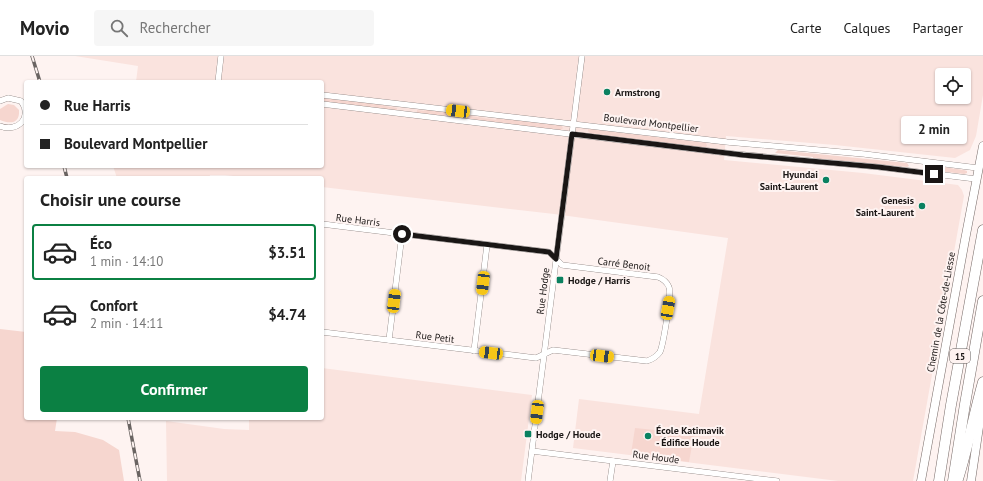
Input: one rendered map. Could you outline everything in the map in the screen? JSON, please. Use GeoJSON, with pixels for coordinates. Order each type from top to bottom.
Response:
{"type":"FeatureCollection","features":[{"type":"Feature","properties":{"kind":"highway","name":"15"},"geometry":{"type":"LineString","coordinates":[[940,481],[983,230]]}},
{"type":"Feature","properties":{"kind":"highway","name":"15"},"geometry":{"type":"LineString","coordinates":[[953,481],[964,404],[983,301]]}},
{"type":"Feature","properties":{"kind":"highway"},"geometry":{"type":"LineString","coordinates":[[957,481],[966,454],[973,419],[983,382]]}},
{"type":"Feature","properties":{"kind":"main road","name":"Chemin de la Côte-de-Liesse"},"geometry":{"type":"LineString","coordinates":[[921,481],[983,146]]}},
{"type":"Feature","properties":{"kind":"main road"},"geometry":{"type":"LineString","coordinates":[[971,481],[983,400]]}},
{"type":"Feature","properties":{"kind":"street"},"geometry":{"type":"LineString","coordinates":[[218,80],[221,56]]}},
{"type":"Feature","properties":{"kind":"street","name":"Rue Hodge"},"geometry":{"type":"LineString","coordinates":[[528,481],[582,56]]}},
{"type":"Feature","properties":{"kind":"street","name":"Boulevard Montpellier"},"geometry":{"type":"LineString","coordinates":[[324,95],[727,142],[880,156],[978,168]]}},
{"type":"Feature","properties":{"kind":"street"},"geometry":{"type":"LineString","coordinates":[[0,102],[8,98],[21,100],[24,105]]}},
{"type":"Feature","properties":{"kind":"street","name":"Boulevard Montpellier"},"geometry":{"type":"LineString","coordinates":[[324,104],[725,153],[878,167],[976,179]]}},
{"type":"Feature","properties":{"kind":"street"},"geometry":{"type":"LineString","coordinates":[[0,126],[7,128],[17,126],[24,119]]}},
{"type":"Feature","properties":{"kind":"street","name":"Rue Harris"},"geometry":{"type":"LineString","coordinates":[[324,224],[549,252],[556,259]]}},
{"type":"Feature","properties":{"kind":"street"},"geometry":{"type":"LineString","coordinates":[[389,340],[402,234]]}},
{"type":"Feature","properties":{"kind":"street"},"geometry":{"type":"LineString","coordinates":[[474,351],[487,245]]}},
{"type":"Feature","properties":{"kind":"street","name":"Carré Benoit"},"geometry":{"type":"LineString","coordinates":[[544,354],[552,350],[640,361],[650,360],[657,355],[661,348],[670,297],[668,284],[658,277],[562,265],[556,259]]}},
{"type":"Feature","properties":{"kind":"street","name":"Rue Petit"},"geometry":{"type":"LineString","coordinates":[[324,332],[536,358],[544,354]]}},
{"type":"Feature","properties":{"kind":"street","name":"Rue Houde"},"geometry":{"type":"LineString","coordinates":[[532,451],[777,481]]}},
{"type":"Feature","properties":{"kind":"street"},"geometry":{"type":"LineString","coordinates":[[610,481],[613,461]]}},
{"type":"Feature","properties":{"kind":"shaded area"},"geometry":{"type":"Polygon","coordinates":[[[75,56],[983,56],[983,95],[976,136],[970,150],[955,158],[835,145],[726,136],[724,160],[863,173],[958,185],[962,190],[964,196],[913,481],[838,481],[573,448],[579,399],[699,414],[728,238],[554,214],[324,187],[324,176],[116,176],[114,168],[324,168],[324,80],[136,80],[138,66],[75,56]]]}},
{"type":"Feature","properties":{"kind":"shaded area"},"geometry":{"type":"Polygon","coordinates":[[[324,97],[384,104],[384,106],[397,108],[397,111],[324,102],[324,97]]]}},
{"type":"Feature","properties":{"kind":"shaded area"},"geometry":{"type":"Polygon","coordinates":[[[8,104],[14,105],[19,110],[18,118],[14,122],[0,120],[0,109],[8,104]]]}},
{"type":"Feature","properties":{"kind":"shaded area"},"geometry":{"type":"Polygon","coordinates":[[[425,109],[496,120],[497,118],[561,125],[563,128],[561,130],[417,113],[417,110],[424,111],[425,109]]]}},
{"type":"Feature","properties":{"kind":"shaded area"},"geometry":{"type":"Polygon","coordinates":[[[588,129],[706,143],[707,146],[705,148],[590,133],[588,129]]]}},
{"type":"Feature","properties":{"kind":"shaded area"},"geometry":{"type":"Polygon","coordinates":[[[778,150],[907,163],[909,166],[813,158],[775,153],[778,150]]]}},
{"type":"Feature","properties":{"kind":"shaded area"},"geometry":{"type":"Polygon","coordinates":[[[930,165],[964,170],[967,171],[967,173],[964,174],[929,170],[928,167],[930,165]]]}},
{"type":"Feature","properties":{"kind":"shaded area"},"geometry":{"type":"Polygon","coordinates":[[[0,329],[24,332],[24,420],[57,420],[55,431],[75,432],[103,440],[119,450],[124,481],[0,481],[0,329]]]}},
{"type":"Feature","properties":{"kind":"shaded area"},"geometry":{"type":"Polygon","coordinates":[[[324,368],[532,395],[521,481],[167,481],[166,421],[224,429],[249,430],[249,420],[324,420],[324,368]]]}},
{"type":"Feature","properties":{"kind":"shaded area"},"geometry":{"type":"Polygon","coordinates":[[[635,428],[694,434],[689,462],[631,454],[635,428]]]}},
{"type":"Feature","properties":{"kind":"railway"},"geometry":{"type":"LineString","coordinates":[[32,56],[39,80]]}},
{"type":"Feature","properties":{"kind":"railway"},"geometry":{"type":"LineString","coordinates":[[64,168],[66,176]]}},
{"type":"Feature","properties":{"kind":"railway"},"geometry":{"type":"LineString","coordinates":[[128,420],[140,481]]}},
{"type":"Feature","properties":{"kind":"place","name":"Armstrong"},"geometry":{"type":"Point","coordinates":[607,92]}},
{"type":"Feature","properties":{"kind":"place","name":"Hyundai Saint-Laurent"},"geometry":{"type":"Point","coordinates":[826,180]}},
{"type":"Feature","properties":{"kind":"place","name":"Genesis Saint-Laurent"},"geometry":{"type":"Point","coordinates":[922,206]}},
{"type":"Feature","properties":{"kind":"place","name":"Hodge / Harris"},"geometry":{"type":"Point","coordinates":[560,280]}},
{"type":"Feature","properties":{"kind":"place","name":"Hodge / Houde"},"geometry":{"type":"Point","coordinates":[528,434]}},
{"type":"Feature","properties":{"kind":"place","name":"École Katimavik - Édifice Houde"},"geometry":{"type":"Point","coordinates":[648,436]}},
{"type":"Feature","properties":{"kind":"route"},"geometry":{"type":"LineString","coordinates":[[402,234],[549,252],[556,259],[572,134],[743,155],[878,167],[934,174]]}}]}
